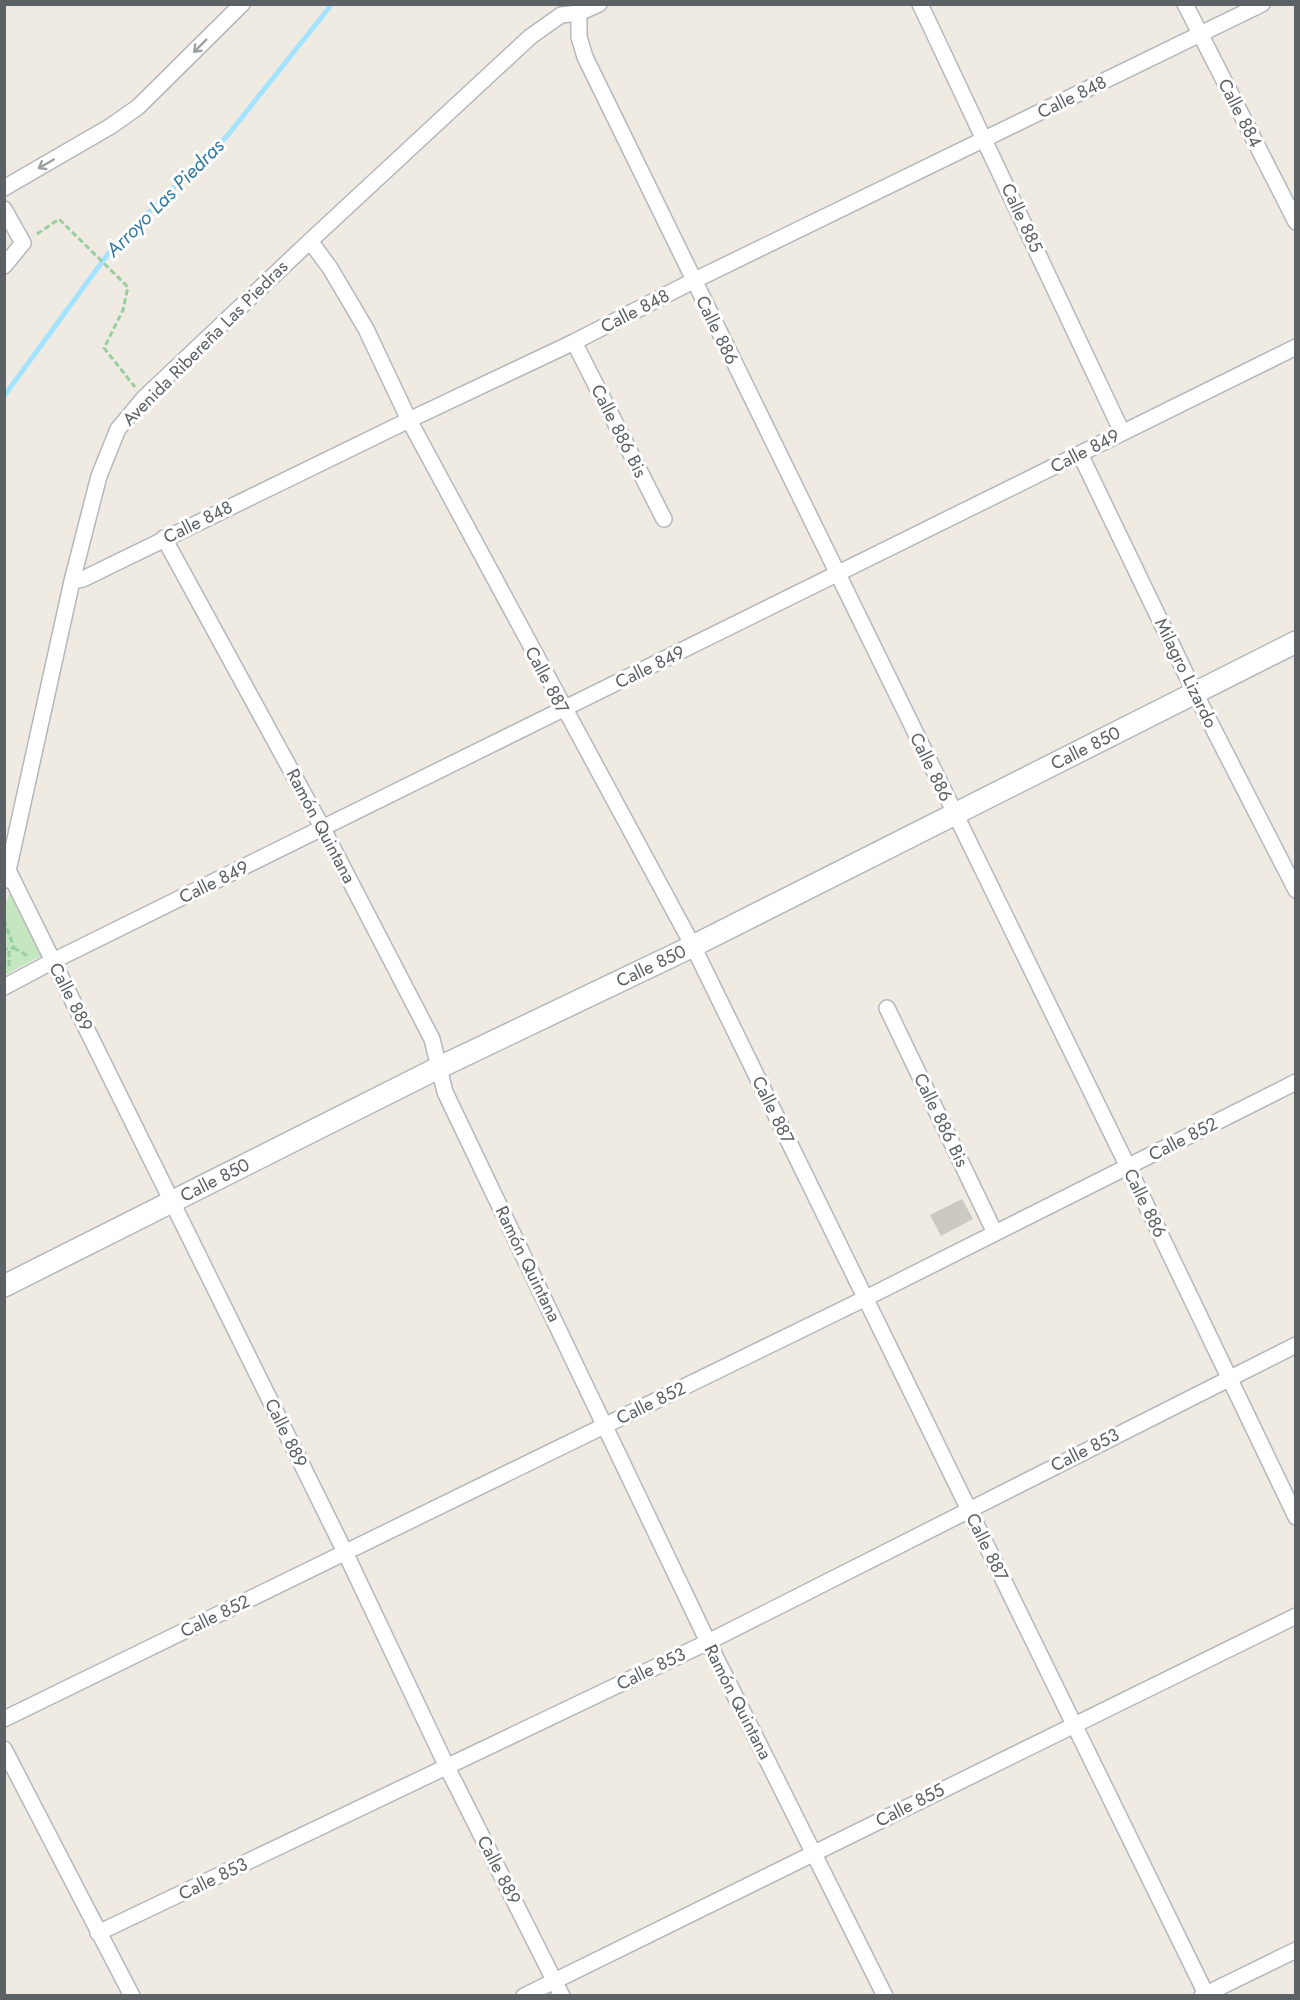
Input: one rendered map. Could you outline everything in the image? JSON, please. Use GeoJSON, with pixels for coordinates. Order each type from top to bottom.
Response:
{"type":"FeatureCollection","features":[{"type":"Feature","properties":{"kind":"main road","name":"Calle 850"},"geometry":{"type":"LineString","coordinates":[[4,1286],[438,1068],[693,946],[1296,642]]}},
{"type":"Feature","properties":{"kind":"street"},"geometry":{"type":"LineString","coordinates":[[4,188],[111,126],[138,107],[242,4]]}},
{"type":"Feature","properties":{"kind":"street","name":"Avenida Ribereña Las Piedras"},"geometry":{"type":"LineString","coordinates":[[7,879],[72,581],[108,451],[118,429],[144,398],[560,10],[579,13],[599,4]]}},
{"type":"Feature","properties":{"kind":"street","name":"Calle 885"},"geometry":{"type":"LineString","coordinates":[[920,4],[1122,432]]}},
{"type":"Feature","properties":{"kind":"street","name":"Calle 884"},"geometry":{"type":"LineString","coordinates":[[1185,4],[1296,222]]}},
{"type":"Feature","properties":{"kind":"street","name":"Calle 848"},"geometry":{"type":"LineString","coordinates":[[72,581],[82,579],[574,342],[693,281],[1262,4]]}},
{"type":"Feature","properties":{"kind":"street","name":"Calle 886"},"geometry":{"type":"LineString","coordinates":[[579,13],[579,37],[585,57],[1128,1167],[1296,1517]]}},
{"type":"Feature","properties":{"kind":"street"},"geometry":{"type":"LineString","coordinates":[[4,209],[23,243],[4,266]]}},
{"type":"Feature","properties":{"kind":"street","name":"Calle 887"},"geometry":{"type":"LineString","coordinates":[[310,241],[330,268],[366,329],[409,420],[563,710],[693,946],[1205,1995]]}},
{"type":"Feature","properties":{"kind":"street","name":"Calle 886 Bis"},"geometry":{"type":"LineString","coordinates":[[574,342],[664,519]]}},
{"type":"Feature","properties":{"kind":"street","name":"Calle 849"},"geometry":{"type":"LineString","coordinates":[[4,987],[1296,347]]}},
{"type":"Feature","properties":{"kind":"street","name":"Milagro Lizardo"},"geometry":{"type":"LineString","coordinates":[[1080,454],[1195,693],[1296,890]]}},
{"type":"Feature","properties":{"kind":"street","name":"Ramón Quintana"},"geometry":{"type":"LineString","coordinates":[[164,538],[323,829],[432,1039],[445,1092],[708,1642],[885,1995]]}},
{"type":"Feature","properties":{"kind":"street","name":"Calle 889"},"geometry":{"type":"LineString","coordinates":[[7,879],[53,961],[345,1552],[447,1767],[562,1995]]}},
{"type":"Feature","properties":{"kind":"street","name":"Calle 886 Bis"},"geometry":{"type":"LineString","coordinates":[[886,1008],[995,1233]]}},
{"type":"Feature","properties":{"kind":"street","name":"Calle 852"},"geometry":{"type":"LineString","coordinates":[[4,1719],[866,1298],[1296,1082]]}},
{"type":"Feature","properties":{"kind":"street","name":"Calle 853"},"geometry":{"type":"LineString","coordinates":[[98,1933],[708,1642],[1296,1345]]}},
{"type":"Feature","properties":{"kind":"street","name":"Calle 855"},"geometry":{"type":"LineString","coordinates":[[524,1995],[1296,1616]]}},
{"type":"Feature","properties":{"kind":"street"},"geometry":{"type":"LineString","coordinates":[[4,1749],[132,1995]]}},
{"type":"Feature","properties":{"kind":"street"},"geometry":{"type":"LineString","coordinates":[[1205,1995],[1296,1950]]}},
{"type":"Feature","properties":{"kind":"path"},"geometry":{"type":"LineString","coordinates":[[23,243],[59,219],[128,286],[123,310],[104,348],[110,360],[144,398]]}},
{"type":"Feature","properties":{"kind":"path"},"geometry":{"type":"LineString","coordinates":[[4,920],[14,948],[4,949]]}},
{"type":"Feature","properties":{"kind":"green space"},"geometry":{"type":"Polygon","coordinates":[[[11,890],[43,955],[5,975],[4,908],[11,890]]]}},
{"type":"Feature","properties":{"kind":"building"},"geometry":{"type":"Polygon","coordinates":[[[962,1199],[973,1219],[941,1236],[930,1215],[962,1199]]]}},
{"type":"Feature","properties":{"kind":"waterway","name":"Arroyo Las Piedras"},"geometry":{"type":"LineString","coordinates":[[4,396],[113,247],[227,136],[332,4]]}}]}
